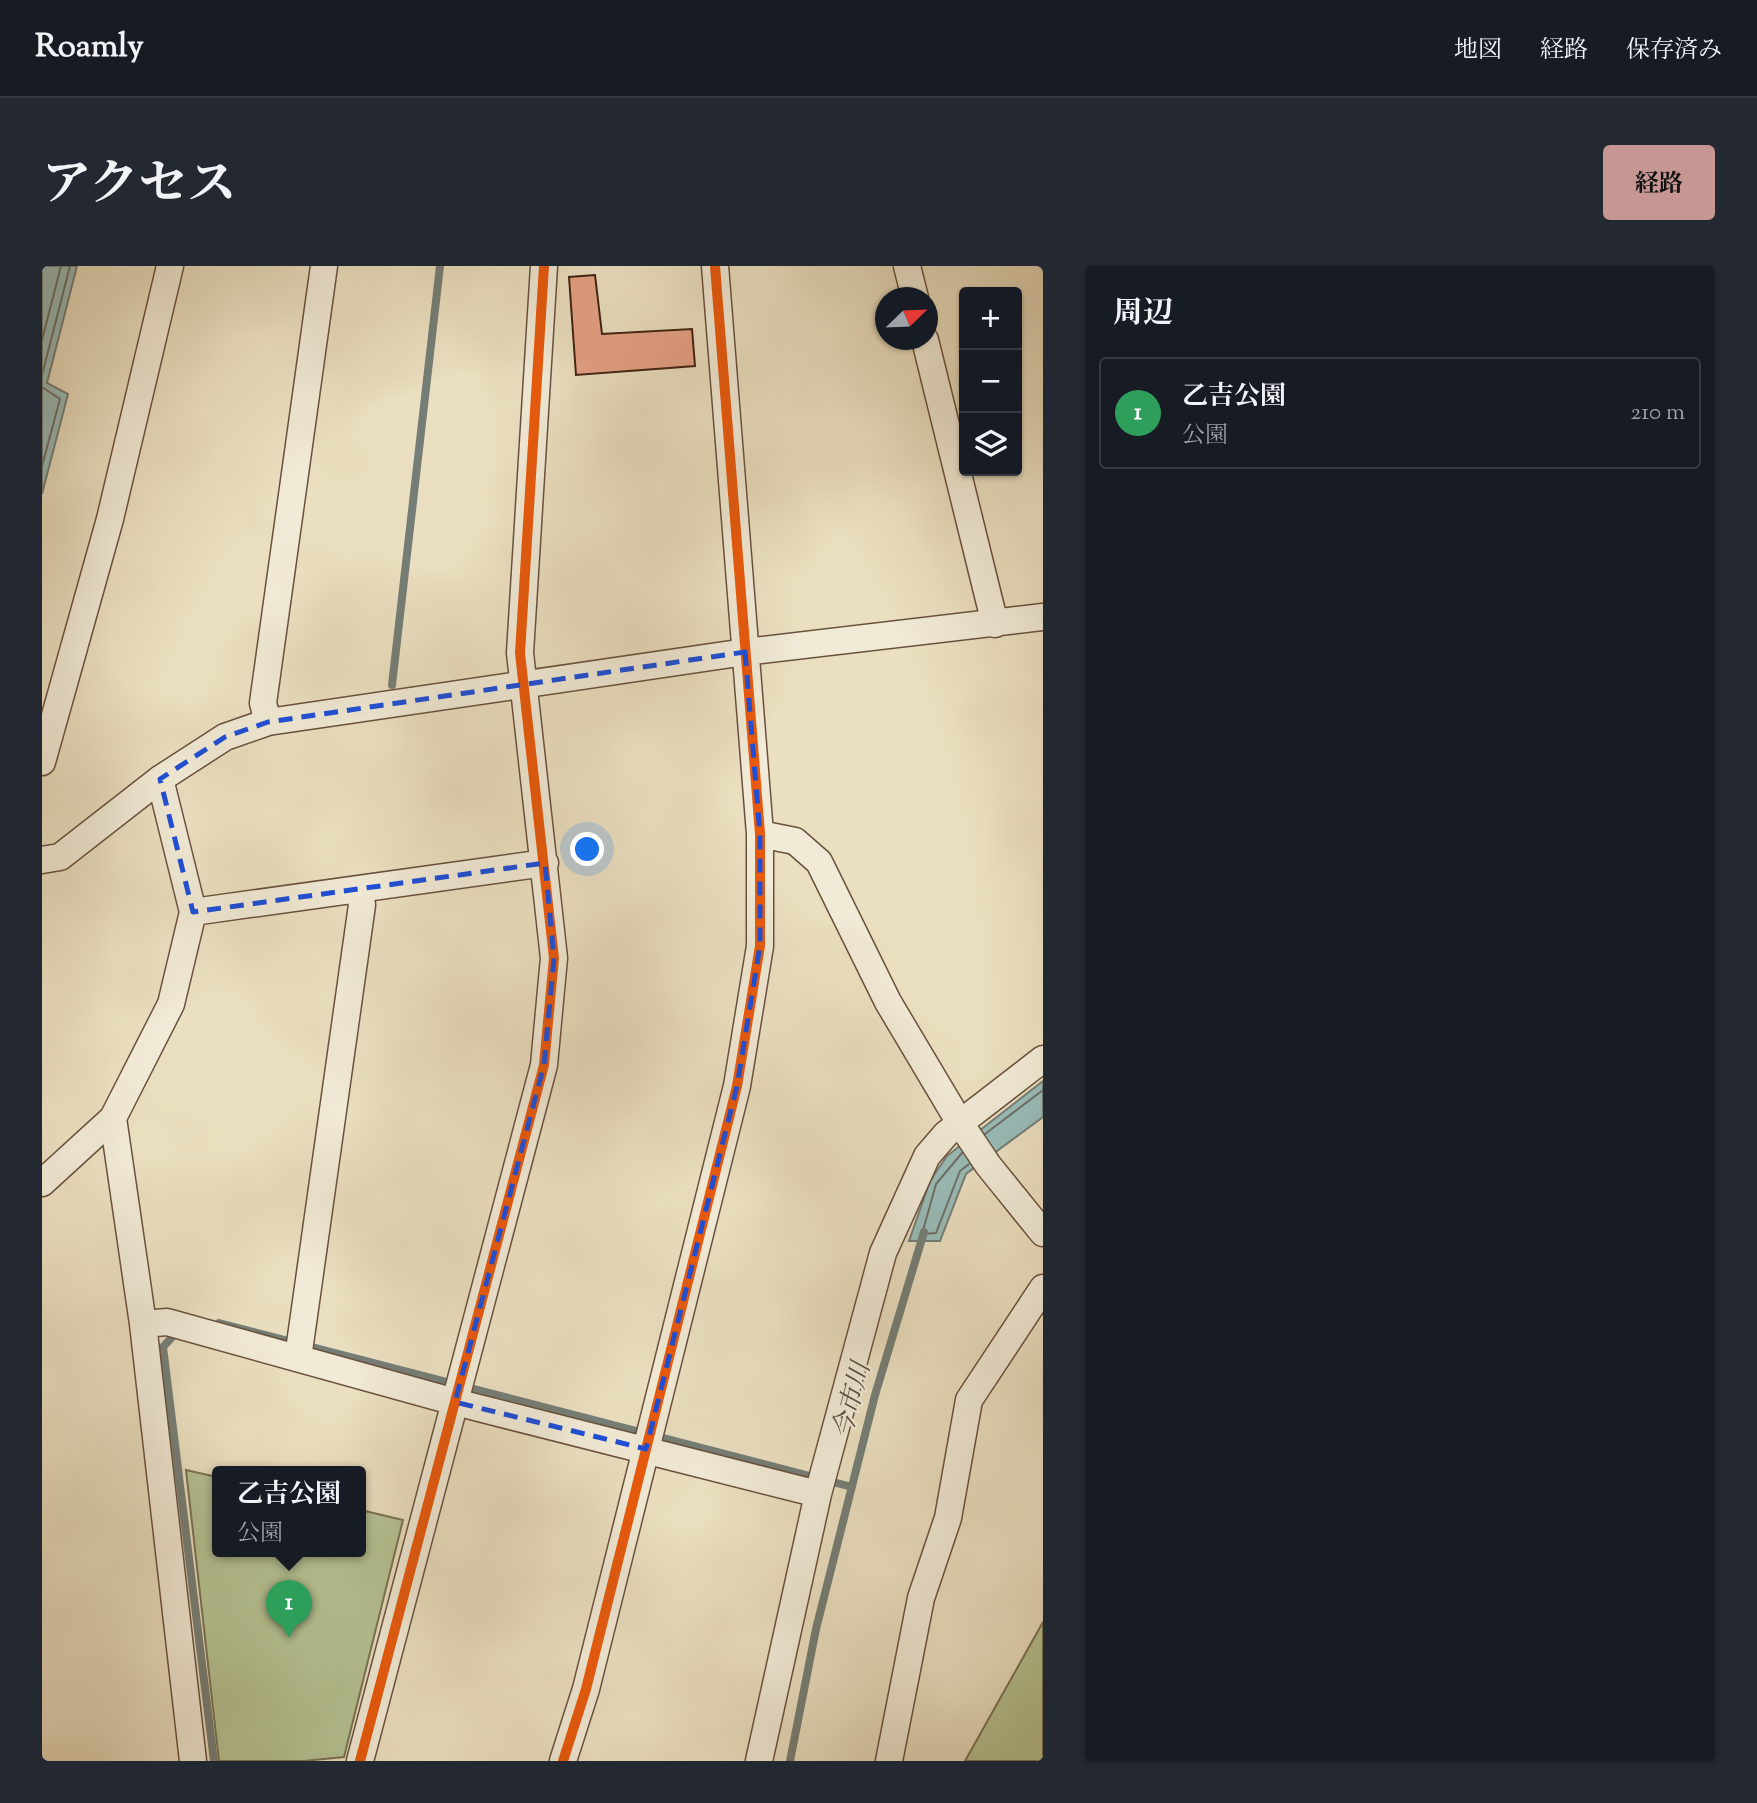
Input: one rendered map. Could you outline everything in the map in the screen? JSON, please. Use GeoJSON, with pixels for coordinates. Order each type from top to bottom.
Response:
{"type":"FeatureCollection","features":[{"type":"Feature","properties":{"kind":"street"},"geometry":{"type":"LineString","coordinates":[[42,762],[110,519],[170,266]]}},
{"type":"Feature","properties":{"kind":"street"},"geometry":{"type":"LineString","coordinates":[[268,722],[264,703],[324,266]]}},
{"type":"Feature","properties":{"kind":"street"},"geometry":{"type":"LineString","coordinates":[[360,1761],[544,1065],[554,958],[520,653],[544,266]]}},
{"type":"Feature","properties":{"kind":"street"},"geometry":{"type":"LineString","coordinates":[[563,1761],[586,1689],[737,1086],[760,946],[760,834],[715,266]]}},
{"type":"Feature","properties":{"kind":"street"},"geometry":{"type":"LineString","coordinates":[[907,266],[912,287]]}},
{"type":"Feature","properties":{"kind":"street"},"geometry":{"type":"LineString","coordinates":[[927,350],[995,624]]}},
{"type":"Feature","properties":{"kind":"street"},"geometry":{"type":"LineString","coordinates":[[42,860],[60,857],[160,779],[225,737],[268,722],[745,652],[1043,618]]}},
{"type":"Feature","properties":{"kind":"street"},"geometry":{"type":"LineString","coordinates":[[42,1183],[113,1118],[171,1004],[193,912],[160,779]]}},
{"type":"Feature","properties":{"kind":"street"},"geometry":{"type":"LineString","coordinates":[[760,834],[794,841],[819,862],[888,1002],[965,1130],[988,1165],[1043,1233]]}},
{"type":"Feature","properties":{"kind":"street"},"geometry":{"type":"LineString","coordinates":[[193,912],[545,863]]}},
{"type":"Feature","properties":{"kind":"street"},"geometry":{"type":"LineString","coordinates":[[298,1358],[362,905],[359,889]]}},
{"type":"Feature","properties":{"kind":"street"},"geometry":{"type":"LineString","coordinates":[[759,1761],[818,1494],[883,1253],[927,1156],[965,1130],[1043,1059]]}},
{"type":"Feature","properties":{"kind":"street"},"geometry":{"type":"LineString","coordinates":[[113,1118],[142,1324],[193,1761]]}},
{"type":"Feature","properties":{"kind":"street"},"geometry":{"type":"LineString","coordinates":[[889,1761],[921,1598],[948,1518],[969,1400],[1043,1289]]}},
{"type":"Feature","properties":{"kind":"street"},"geometry":{"type":"LineString","coordinates":[[142,1324],[167,1322],[455,1402],[818,1494]]}},
{"type":"Feature","properties":{"kind":"highlighted area"},"geometry":{"type":"Polygon","coordinates":[[[745,652],[760,834],[760,946],[737,1086],[646,1449],[455,1402],[544,1065],[554,958],[545,863],[193,912],[160,779],[225,737],[268,722],[745,652]]]}},
{"type":"Feature","properties":{"kind":"green space"},"geometry":{"type":"Polygon","coordinates":[[[186,1470],[212,1476],[212,1557],[366,1557],[366,1511],[403,1520],[344,1757],[304,1761],[219,1761],[186,1470]]]}},
{"type":"Feature","properties":{"kind":"green space"},"geometry":{"type":"Polygon","coordinates":[[[1043,1622],[1043,1761],[965,1761],[1043,1622]]]}},
{"type":"Feature","properties":{"kind":"water"},"geometry":{"type":"Polygon","coordinates":[[[42,266],[77,266],[47,383],[68,394],[42,494],[42,266]]]}},
{"type":"Feature","properties":{"kind":"water"},"geometry":{"type":"Polygon","coordinates":[[[1043,1081],[1043,1117],[966,1174],[940,1241],[909,1241],[930,1181],[947,1156],[1043,1081]]]}},
{"type":"Feature","properties":{"kind":"building"},"geometry":{"type":"Polygon","coordinates":[[[595,275],[602,334],[692,329],[695,366],[576,375],[569,277],[595,275]]]}},
{"type":"Feature","properties":{"kind":"waterway"},"geometry":{"type":"LineString","coordinates":[[392,685],[440,266]]}},
{"type":"Feature","properties":{"kind":"waterway","name":"今市川"},"geometry":{"type":"LineString","coordinates":[[790,1761],[816,1629],[875,1395],[924,1232]]}},
{"type":"Feature","properties":{"kind":"waterway"},"geometry":{"type":"LineString","coordinates":[[219,1323],[852,1487]]}},
{"type":"Feature","properties":{"kind":"waterway"},"geometry":{"type":"LineString","coordinates":[[173,1336],[163,1347],[214,1761]]}},
{"type":"Feature","properties":{"kind":"cycle path"},"geometry":{"type":"LineString","coordinates":[[360,1761],[544,1065],[554,958],[520,653],[544,266]]}},
{"type":"Feature","properties":{"kind":"cycle path"},"geometry":{"type":"LineString","coordinates":[[563,1761],[586,1689],[737,1086],[760,946],[760,834],[715,266]]}},
{"type":"Feature","properties":{"kind":"place","name":"乙吉公園"},"geometry":{"type":"Point","coordinates":[289,1638]}}]}
